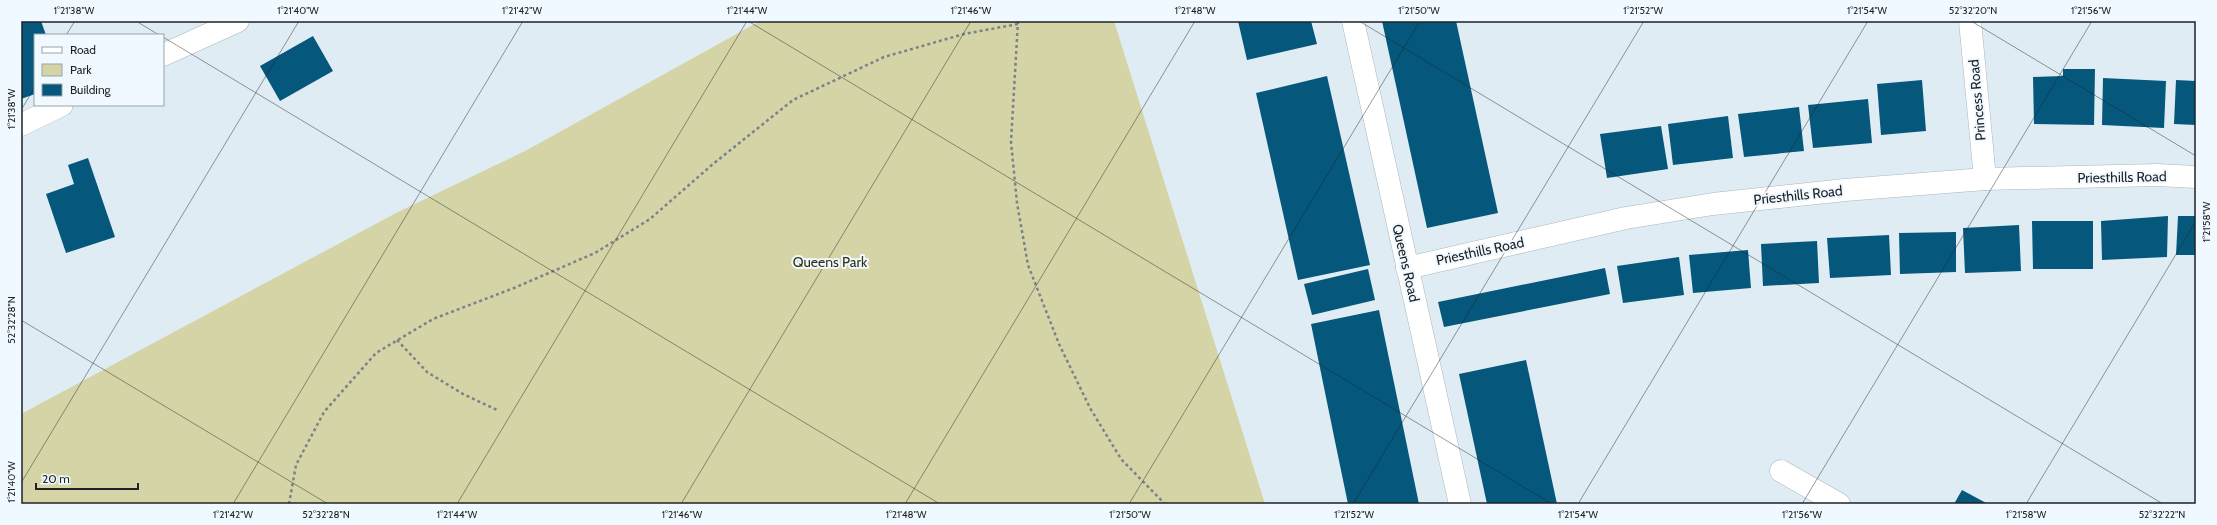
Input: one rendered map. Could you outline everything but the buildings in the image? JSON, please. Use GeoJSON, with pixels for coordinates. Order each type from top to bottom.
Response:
{"type":"FeatureCollection","features":[{"type":"Feature","properties":{"kind":"street"},"geometry":{"type":"LineString","coordinates":[[164,55],[238,21]]}},
{"type":"Feature","properties":{"kind":"street","name":"Queens Road"},"geometry":{"type":"LineString","coordinates":[[1353,21],[1460,504]]}},
{"type":"Feature","properties":{"kind":"street","name":"Princess Road"},"geometry":{"type":"LineString","coordinates":[[1970,21],[1985,179]]}},
{"type":"Feature","properties":{"kind":"street"},"geometry":{"type":"LineString","coordinates":[[21,125],[60,106]]}},
{"type":"Feature","properties":{"kind":"street","name":"Priesthills Road"},"geometry":{"type":"LineString","coordinates":[[1407,268],[1626,218],[1713,204],[1845,190],[1985,179],[2157,176],[2196,177]]}},
{"type":"Feature","properties":{"kind":"street"},"geometry":{"type":"LineString","coordinates":[[1781,471],[1839,504]]}},
{"type":"Feature","properties":{"kind":"path"},"geometry":{"type":"LineString","coordinates":[[289,504],[296,465],[324,412],[376,353],[433,319],[514,288],[596,253],[650,219],[713,164],[793,100],[884,57],[964,34],[1018,22],[1011,142],[1017,203],[1028,265],[1059,344],[1090,408],[1121,460],[1165,504]]}},
{"type":"Feature","properties":{"kind":"path"},"geometry":{"type":"LineString","coordinates":[[397,340],[427,372],[463,394],[497,410]]}},
{"type":"Feature","properties":{"kind":"green space","name":"Queens Park"},"geometry":{"type":"Polygon","coordinates":[[[760,21],[1114,21],[1265,504],[21,504],[21,414],[396,213],[527,150],[760,21]]]}}]}
